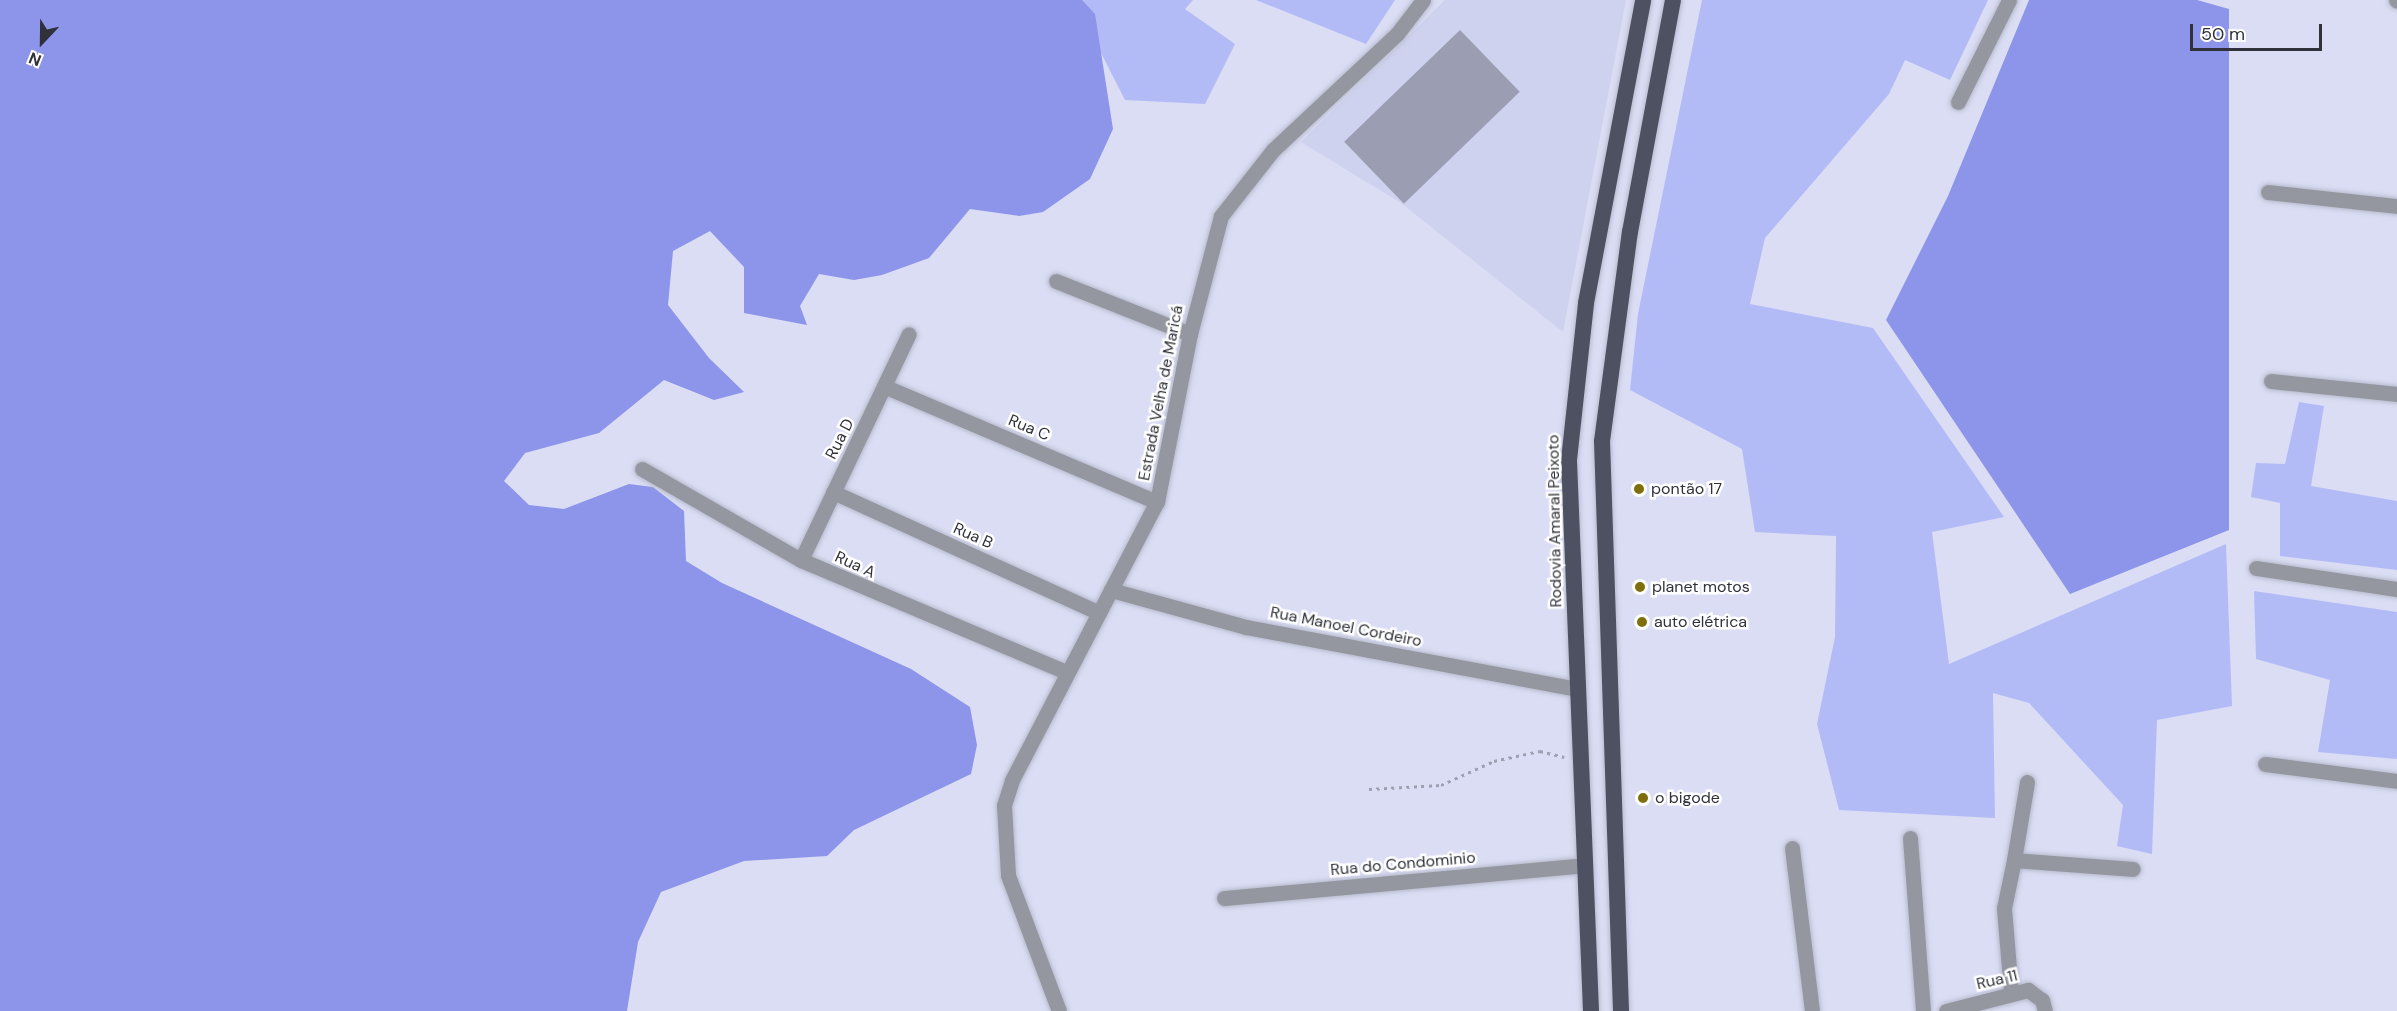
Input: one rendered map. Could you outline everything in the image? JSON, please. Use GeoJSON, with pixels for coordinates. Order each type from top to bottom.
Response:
{"type":"FeatureCollection","features":[{"type":"Feature","properties":{"kind":"highway","name":"Rodovia Amaral Peixoto"},"geometry":{"type":"LineString","coordinates":[[1590,1011],[1569,460],[1573,399],[1643,0]]}},
{"type":"Feature","properties":{"kind":"highway"},"geometry":{"type":"LineString","coordinates":[[1621,1011],[1602,441],[1630,232],[1673,0]]}},
{"type":"Feature","properties":{"kind":"street","name":"Estrada Velha de Maricá"},"geometry":{"type":"LineString","coordinates":[[1059,1011],[1008,875],[1004,805],[1064,671],[1111,590],[1157,502],[1190,334],[1221,216],[1236,193],[1273,150],[1397,34],[1423,0]]}},
{"type":"Feature","properties":{"kind":"street"},"geometry":{"type":"LineString","coordinates":[[1958,102],[2009,0]]}},
{"type":"Feature","properties":{"kind":"street"},"geometry":{"type":"LineString","coordinates":[[2268,192],[2397,206]]}},
{"type":"Feature","properties":{"kind":"street"},"geometry":{"type":"LineString","coordinates":[[1056,281],[1190,334]]}},
{"type":"Feature","properties":{"kind":"street","name":"Rua D"},"geometry":{"type":"LineString","coordinates":[[801,560],[886,387],[909,334]]}},
{"type":"Feature","properties":{"kind":"street"},"geometry":{"type":"LineString","coordinates":[[2271,381],[2397,394]]}},
{"type":"Feature","properties":{"kind":"street","name":"Rua C"},"geometry":{"type":"LineString","coordinates":[[886,387],[1157,502]]}},
{"type":"Feature","properties":{"kind":"street","name":"Rua A"},"geometry":{"type":"LineString","coordinates":[[642,469],[801,560],[1064,671]]}},
{"type":"Feature","properties":{"kind":"street","name":"Rua B"},"geometry":{"type":"LineString","coordinates":[[833,492],[1097,612]]}},
{"type":"Feature","properties":{"kind":"street"},"geometry":{"type":"LineString","coordinates":[[2256,568],[2397,589]]}},
{"type":"Feature","properties":{"kind":"street","name":"Rua Manoel Cordeiro"},"geometry":{"type":"LineString","coordinates":[[1111,590],[1246,627],[1577,689]]}},
{"type":"Feature","properties":{"kind":"street"},"geometry":{"type":"LineString","coordinates":[[2265,764],[2397,781]]}},
{"type":"Feature","properties":{"kind":"street"},"geometry":{"type":"LineString","coordinates":[[2011,992],[2004,908],[2027,783]]}},
{"type":"Feature","properties":{"kind":"street"},"geometry":{"type":"LineString","coordinates":[[1910,838],[1923,1011]]}},
{"type":"Feature","properties":{"kind":"street"},"geometry":{"type":"LineString","coordinates":[[1792,848],[1812,1011]]}},
{"type":"Feature","properties":{"kind":"street"},"geometry":{"type":"LineString","coordinates":[[2014,860],[2133,869]]}},
{"type":"Feature","properties":{"kind":"street","name":"Rua do Condominio"},"geometry":{"type":"LineString","coordinates":[[1224,898],[1584,866]]}},
{"type":"Feature","properties":{"kind":"street","name":"Rua 11"},"geometry":{"type":"LineString","coordinates":[[1946,1011],[2011,992],[2034,993],[2045,1011]]}},
{"type":"Feature","properties":{"kind":"path"},"geometry":{"type":"LineString","coordinates":[[1369,789],[1441,785],[1494,761],[1540,751],[1580,762]]}},
{"type":"Feature","properties":{"kind":"shaded area"},"geometry":{"type":"Polygon","coordinates":[[[0,0],[1082,0],[1095,14],[1113,129],[1090,179],[1043,212],[1019,216],[970,209],[929,258],[882,275],[854,280],[819,274],[800,306],[807,325],[744,313],[744,267],[710,231],[673,251],[668,305],[709,358],[744,392],[714,400],[664,380],[599,433],[525,453],[504,481],[529,505],[564,509],[629,484],[653,487],[684,511],[686,561],[722,583],[911,669],[970,707],[977,745],[971,774],[854,830],[827,856],[744,861],[661,892],[638,942],[627,1011],[0,1011],[0,0]]]}},
{"type":"Feature","properties":{"kind":"shaded area"},"geometry":{"type":"Polygon","coordinates":[[[1074,0],[1193,0],[1185,9],[1235,44],[1205,104],[1125,100],[1074,0]]]}},
{"type":"Feature","properties":{"kind":"shaded area"},"geometry":{"type":"Polygon","coordinates":[[[1256,0],[1395,0],[1366,44],[1256,0]]]}},
{"type":"Feature","properties":{"kind":"shaded area"},"geometry":{"type":"Polygon","coordinates":[[[1445,0],[1626,0],[1563,332],[1401,203],[1301,142],[1445,0]]]}},
{"type":"Feature","properties":{"kind":"shaded area"},"geometry":{"type":"Polygon","coordinates":[[[1702,0],[1988,0],[1950,80],[1905,60],[1889,94],[1765,238],[1750,304],[1873,328],[2004,517],[1932,532],[1949,664],[2226,544],[2232,706],[2157,720],[2152,854],[2117,846],[2123,805],[2029,703],[1993,693],[1995,818],[1839,810],[1817,724],[1835,637],[1836,536],[1755,532],[1742,449],[1630,390],[1638,314],[1702,0]]]}},
{"type":"Feature","properties":{"kind":"shaded area"},"geometry":{"type":"Polygon","coordinates":[[[2029,0],[2197,0],[2229,9],[2229,530],[2070,594],[1886,320],[1948,196],[2029,0]]]}},
{"type":"Feature","properties":{"kind":"shaded area"},"geometry":{"type":"Polygon","coordinates":[[[2299,402],[2324,406],[2311,486],[2397,501],[2397,570],[2280,556],[2280,503],[2251,497],[2256,463],[2285,464],[2299,402]]]}},
{"type":"Feature","properties":{"kind":"shaded area"},"geometry":{"type":"Polygon","coordinates":[[[2254,591],[2397,612],[2397,759],[2318,752],[2330,680],[2256,659],[2254,591]]]}},
{"type":"Feature","properties":{"kind":"building"},"geometry":{"type":"Polygon","coordinates":[[[1460,30],[1520,92],[1404,204],[1344,142],[1460,30]]]}},
{"type":"Feature","properties":{"kind":"place","name":"pontão 17"},"geometry":{"type":"Point","coordinates":[1639,489]}},
{"type":"Feature","properties":{"kind":"place","name":"planet motos"},"geometry":{"type":"Point","coordinates":[1640,587]}},
{"type":"Feature","properties":{"kind":"place","name":"auto elétrica"},"geometry":{"type":"Point","coordinates":[1642,622]}},
{"type":"Feature","properties":{"kind":"place","name":"o bigode"},"geometry":{"type":"Point","coordinates":[1643,798]}}]}
